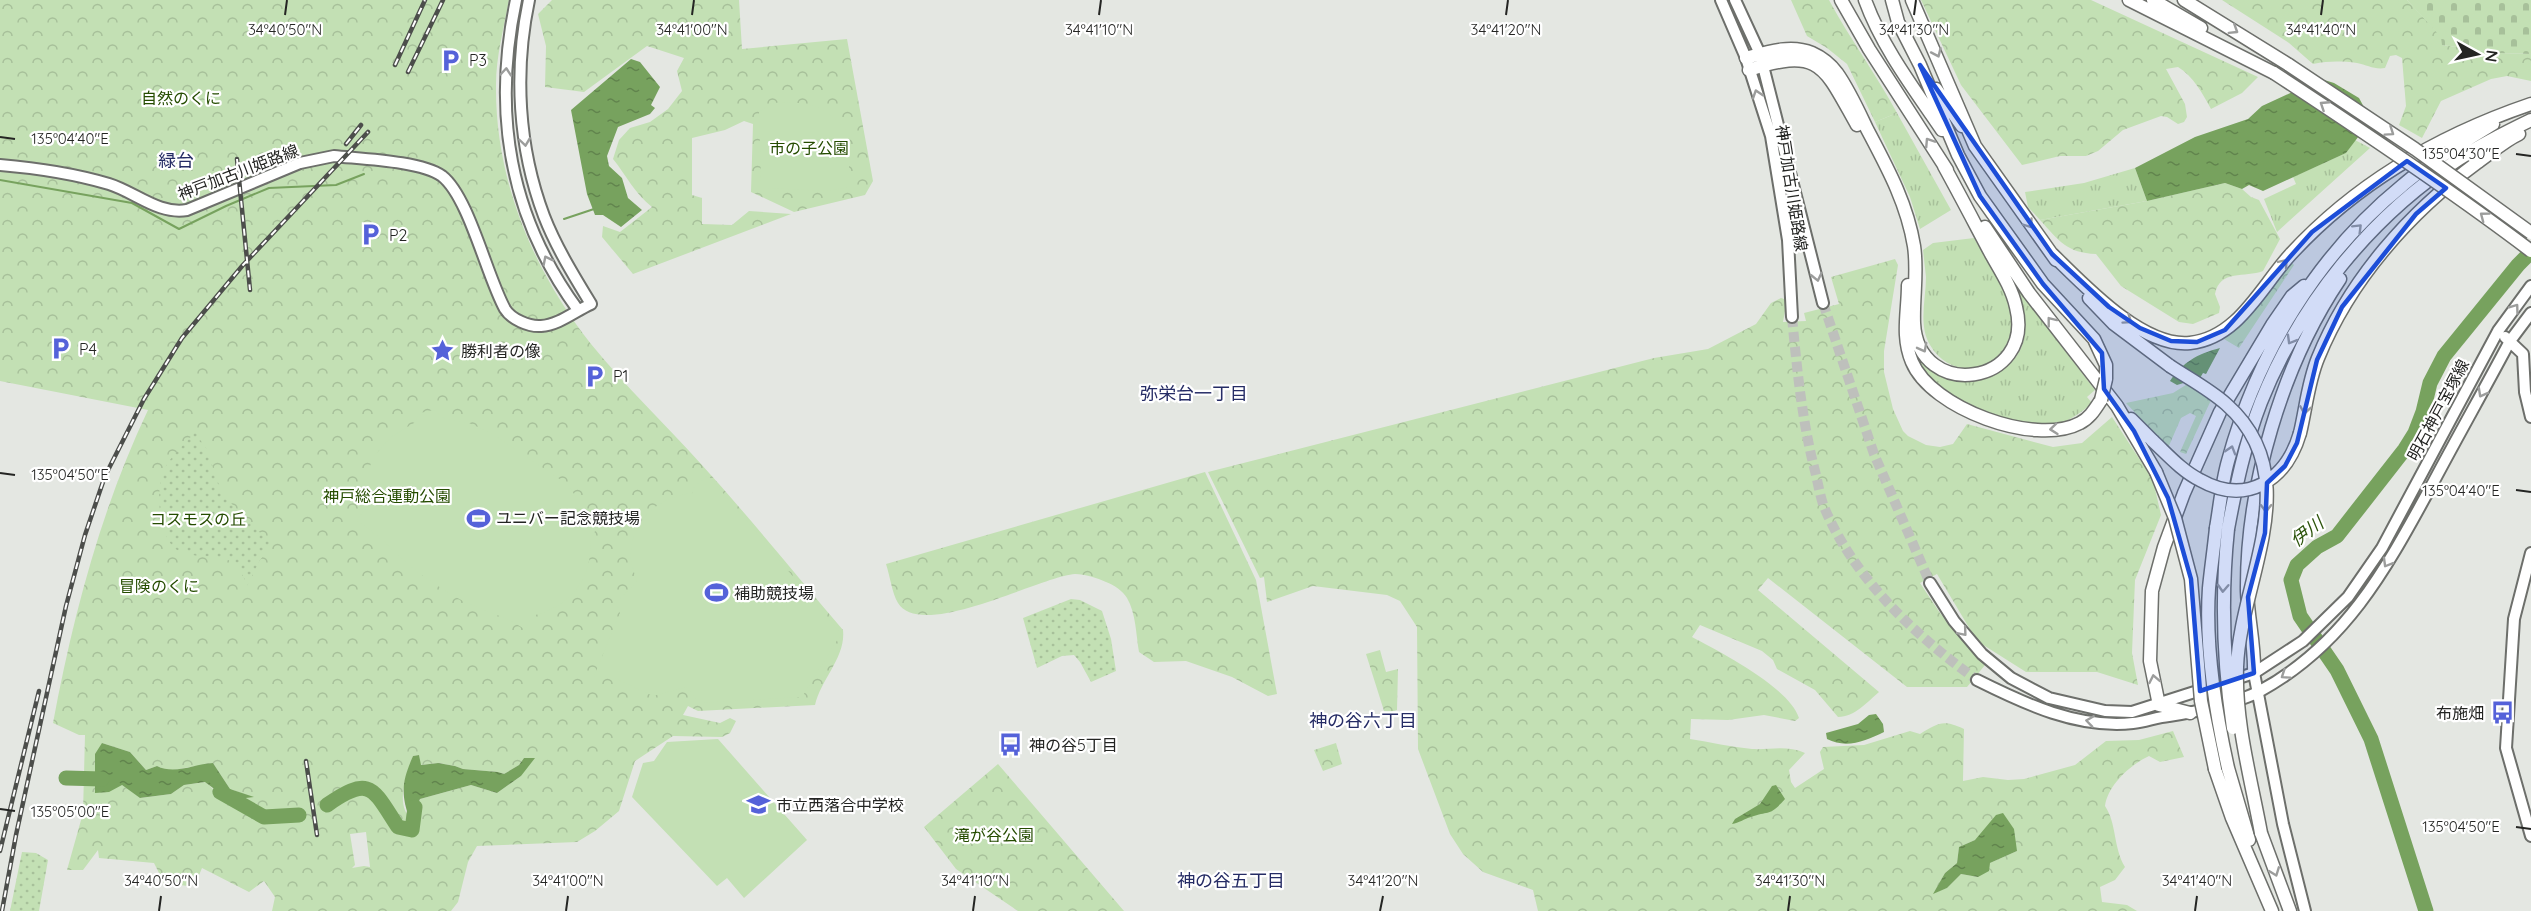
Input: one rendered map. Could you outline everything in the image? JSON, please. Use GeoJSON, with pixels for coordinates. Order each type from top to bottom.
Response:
{"type":"FeatureCollection","features":[{"type":"Feature","properties":{"kind":"highway"},"geometry":{"type":"LineString","coordinates":[[1841,0],[1944,166],[2029,292],[2117,406],[2156,472],[2175,518],[2192,579],[2197,622],[2201,701],[2215,769],[2232,818],[2274,911]]}},
{"type":"Feature","properties":{"kind":"highway"},"geometry":{"type":"LineString","coordinates":[[1847,0],[1856,27]]}},
{"type":"Feature","properties":{"kind":"highway"},"geometry":{"type":"LineString","coordinates":[[1865,0],[1872,19],[1890,52],[1958,154]]}},
{"type":"Feature","properties":{"kind":"highway"},"geometry":{"type":"LineString","coordinates":[[1762,59],[1792,58],[1808,61],[1816,66],[1833,83],[1857,126],[1900,214],[1908,260],[1906,344],[1912,363],[1928,386],[1962,408],[1993,421],[2046,431],[2080,423],[2093,412],[2101,400],[2106,380],[2106,365],[2094,339],[2056,300],[2010,241],[1980,196],[1958,154],[1920,66],[1898,22],[1892,0]]}},
{"type":"Feature","properties":{"kind":"highway"},"geometry":{"type":"LineString","coordinates":[[1912,0],[1976,146]]}},
{"type":"Feature","properties":{"kind":"highway"},"geometry":{"type":"LineString","coordinates":[[2129,0],[2274,73]]}},
{"type":"Feature","properties":{"kind":"highway"},"geometry":{"type":"LineString","coordinates":[[2153,0],[2274,73],[2432,179],[2531,251]]}},
{"type":"Feature","properties":{"kind":"highway"},"geometry":{"type":"LineString","coordinates":[[2184,0],[2289,65],[2425,156],[2531,233]]}},
{"type":"Feature","properties":{"kind":"highway"},"geometry":{"type":"LineString","coordinates":[[1748,64],[1783,49],[1803,50],[1822,59],[1836,71],[1893,179],[1907,215],[1914,248],[1916,283],[1914,321],[1919,345],[1925,355],[1944,371],[1971,376],[1988,372],[2004,360],[2015,341],[2019,320],[2011,292],[1944,166]]}},
{"type":"Feature","properties":{"kind":"highway"},"geometry":{"type":"LineString","coordinates":[[1920,66],[2052,254],[2078,287],[2114,324],[2170,366],[2210,392],[2234,412],[2250,431],[2258,447],[2265,472],[2265,533],[2244,613],[2237,667],[2240,718],[2261,833]]}},
{"type":"Feature","properties":{"kind":"highway"},"geometry":{"type":"LineString","coordinates":[[2052,254],[2103,302],[2140,328],[2160,338],[2182,343],[2209,338],[2225,330],[2247,309],[2290,255],[2312,232],[2354,196],[2397,167],[2447,138],[2483,121],[2531,105]]}},
{"type":"Feature","properties":{"kind":"highway"},"geometry":{"type":"LineString","coordinates":[[2290,911],[2261,833],[2241,765],[2226,678],[2222,609],[2222,528],[2227,463],[2259,372],[2277,336],[2324,267],[2346,240],[2402,185],[2445,153],[2497,121],[2531,105]]}},
{"type":"Feature","properties":{"kind":"highway"},"geometry":{"type":"LineString","coordinates":[[2274,911],[2238,804],[2215,699],[2209,589],[2222,528],[2246,448],[2272,376],[2288,345],[2324,288],[2372,231],[2432,179],[2482,145],[2531,120]]}},
{"type":"Feature","properties":{"kind":"highway"},"geometry":{"type":"LineString","coordinates":[[2117,406],[2176,463],[2201,481],[2224,489],[2243,490],[2259,486],[2278,473],[2289,459],[2300,433],[2317,360],[2342,307],[2368,269],[2416,214],[2466,171],[2511,138],[2531,129]]}},
{"type":"Feature","properties":{"kind":"highway"},"geometry":{"type":"LineString","coordinates":[[2254,673],[2255,654],[2247,592],[2249,552],[2266,448],[2294,368],[2326,300],[2372,231]]}},
{"type":"Feature","properties":{"kind":"highway"},"geometry":{"type":"LineString","coordinates":[[2190,713],[2159,705],[2150,661],[2152,591],[2164,546],[2206,440],[2251,356],[2292,296],[2324,267]]}},
{"type":"Feature","properties":{"kind":"main road"},"geometry":{"type":"LineString","coordinates":[[516,0],[504,87],[507,135],[512,162],[534,236],[557,281],[578,310]]}},
{"type":"Feature","properties":{"kind":"main road","name":"神戸加古川姫路線"},"geometry":{"type":"LineString","coordinates":[[0,165],[69,175],[109,184],[134,193],[164,210],[177,212],[187,210],[300,163],[322,158],[334,156],[427,168],[448,183],[464,209],[509,313],[522,322],[537,326],[550,325],[591,304],[556,244],[544,216],[528,163],[523,124],[520,59],[529,0]]}},
{"type":"Feature","properties":{"kind":"main road","name":"神戸加古川姫路線"},"geometry":{"type":"LineString","coordinates":[[1721,0],[1748,64],[1771,136],[1788,240],[1792,317]]}},
{"type":"Feature","properties":{"kind":"main road","name":"神戸加古川姫路線"},"geometry":{"type":"LineString","coordinates":[[1735,0],[1762,59],[1823,303]]}},
{"type":"Feature","properties":{"kind":"main road","name":"明石神戸宝塚線"},"geometry":{"type":"LineString","coordinates":[[2254,673],[2303,641],[2348,597],[2382,548],[2498,331],[2531,286]]}},
{"type":"Feature","properties":{"kind":"main road","name":"明石神戸宝塚線"},"geometry":{"type":"LineString","coordinates":[[2258,693],[2310,656],[2336,633],[2357,609],[2380,575],[2510,341],[2531,313]]}},
{"type":"Feature","properties":{"kind":"main road"},"geometry":{"type":"LineString","coordinates":[[2498,331],[2523,354],[2526,399],[2531,417]]}},
{"type":"Feature","properties":{"kind":"main road"},"geometry":{"type":"LineString","coordinates":[[2531,553],[2514,619],[2506,748],[2531,836]]}},
{"type":"Feature","properties":{"kind":"main road"},"geometry":{"type":"LineString","coordinates":[[1930,583],[1954,621],[1982,654],[2020,683],[2049,698],[2105,711],[2132,712],[2254,673],[2283,824],[2305,911]]}},
{"type":"Feature","properties":{"kind":"main road"},"geometry":{"type":"LineString","coordinates":[[1977,680],[2044,710],[2077,719],[2105,723],[2133,723],[2190,713],[2258,693]]}},
{"type":"Feature","properties":{"kind":"highlighted area"},"geometry":{"type":"Polygon","coordinates":[[[1920,65],[2052,254],[2109,307],[2140,328],[2171,341],[2197,342],[2225,330],[2312,232],[2407,161],[2446,188],[2416,214],[2342,307],[2317,360],[2297,443],[2285,466],[2267,483],[2265,533],[2248,597],[2254,673],[2200,691],[2191,579],[2168,498],[2134,431],[2104,389],[2102,353],[2043,284],[1980,196],[1920,65]]]}},
{"type":"Feature","properties":{"kind":"green space","name":"神戸総合運動公園"},"geometry":{"type":"Polygon","coordinates":[[[0,0],[509,0],[497,63],[497,120],[510,189],[535,255],[570,316],[591,344],[719,484],[843,630],[841,649],[815,705],[698,711],[688,706],[683,715],[720,723],[730,718],[736,721],[730,733],[722,737],[673,736],[635,761],[619,811],[595,831],[577,842],[477,846],[468,862],[458,902],[451,911],[272,911],[275,897],[264,881],[249,892],[202,868],[197,880],[188,886],[164,883],[154,863],[99,858],[98,850],[83,870],[67,870],[83,813],[85,735],[79,735],[53,723],[79,603],[90,564],[116,486],[148,410],[0,381],[0,0]],[[102,743],[122,785],[141,798],[171,794],[184,785],[206,782],[215,791],[252,797],[230,789],[213,763],[168,771],[157,766],[146,770],[130,752],[102,743]],[[419,755],[413,756],[405,780],[403,798],[414,830],[415,811],[420,799],[471,785],[497,793],[521,776],[524,758],[519,765],[504,774],[463,769],[438,763],[420,765],[419,755]],[[366,832],[350,834],[355,865],[352,868],[370,867],[366,832]]]}},
{"type":"Feature","properties":{"kind":"green space","name":"市の子公園"},"geometry":{"type":"Polygon","coordinates":[[[552,0],[739,0],[742,49],[847,39],[873,181],[865,195],[794,212],[751,192],[753,124],[744,121],[725,130],[692,138],[692,195],[702,198],[702,224],[732,225],[749,211],[791,214],[633,274],[602,237],[603,226],[620,232],[652,207],[613,159],[619,140],[630,128],[650,122],[668,109],[682,91],[677,71],[684,58],[647,46],[584,92],[545,87],[546,46],[538,14],[552,0]]]}},
{"type":"Feature","properties":{"kind":"green space"},"geometry":{"type":"Polygon","coordinates":[[[1791,0],[1829,0],[1897,113],[1875,122],[1847,64],[1807,36],[1791,0]]]}},
{"type":"Feature","properties":{"kind":"green space"},"geometry":{"type":"Polygon","coordinates":[[[1921,0],[2091,0],[2258,77],[2242,93],[2211,109],[2188,75],[2178,67],[2166,69],[2185,104],[2187,117],[2184,122],[2178,124],[2161,116],[2123,130],[2098,151],[2086,156],[2060,156],[2022,165],[1961,85],[1921,0]]]}},
{"type":"Feature","properties":{"kind":"green space"},"geometry":{"type":"Polygon","coordinates":[[[2222,0],[2407,0],[2442,37],[2442,45],[2499,53],[2531,54],[2531,81],[2507,76],[2491,79],[2441,101],[2422,138],[2399,125],[2406,106],[2402,58],[2396,55],[2390,56],[2385,68],[2346,62],[2313,64],[2289,43],[2222,0]]]}},
{"type":"Feature","properties":{"kind":"green space"},"geometry":{"type":"Polygon","coordinates":[[[2407,0],[2531,0],[2531,54],[2499,53],[2442,45],[2441,37],[2407,0]]]}},
{"type":"Feature","properties":{"kind":"green space","name":"市の子公園"},"geometry":{"type":"Polygon","coordinates":[[[781,102],[812,105],[819,108],[833,117],[849,133],[849,187],[828,191],[768,188],[761,181],[759,112],[770,104],[781,102]]]}},
{"type":"Feature","properties":{"kind":"green space"},"geometry":{"type":"Polygon","coordinates":[[[1897,113],[1951,210],[1920,229],[1910,197],[1875,122],[1897,113]]]}},
{"type":"Feature","properties":{"kind":"green space"},"geometry":{"type":"Polygon","coordinates":[[[2355,140],[2370,148],[2277,232],[2264,199],[2296,184],[2293,177],[2346,153],[2355,140]]]}},
{"type":"Feature","properties":{"kind":"green space"},"geometry":{"type":"Polygon","coordinates":[[[2135,168],[2147,201],[2040,220],[2028,207],[2025,192],[2084,183],[2135,168]]]}},
{"type":"Feature","properties":{"kind":"green space"},"geometry":{"type":"Polygon","coordinates":[[[2225,183],[2242,189],[2251,197],[2259,200],[2280,239],[2263,271],[2234,276],[2222,281],[2215,294],[2220,307],[2219,313],[2193,324],[2179,322],[2121,286],[2096,254],[2078,251],[2064,245],[2040,220],[2147,201],[2225,183]]]}},
{"type":"Feature","properties":{"kind":"green space"},"geometry":{"type":"Polygon","coordinates":[[[1974,238],[2004,289],[2012,321],[2010,337],[2003,350],[1993,360],[1980,366],[1967,368],[1953,366],[1941,358],[1926,337],[1923,320],[1926,277],[1923,250],[1933,243],[1974,238]]]}},
{"type":"Feature","properties":{"kind":"green space"},"geometry":{"type":"Polygon","coordinates":[[[1895,259],[1898,265],[1884,351],[1884,372],[1893,409],[1903,431],[1926,445],[1940,447],[1953,444],[1967,424],[2053,447],[2082,443],[2112,417],[2153,480],[2161,515],[2135,580],[2132,653],[2138,685],[2097,672],[2026,672],[1977,641],[1937,574],[1920,583],[1940,613],[1985,665],[1967,687],[1907,687],[1768,578],[1758,590],[1879,692],[1855,712],[1838,717],[1815,690],[1777,669],[1773,660],[1762,651],[1700,625],[1692,637],[1736,661],[1768,683],[1793,706],[1799,718],[1795,721],[1764,715],[1728,720],[1691,719],[1690,739],[1744,748],[1785,748],[1805,753],[1789,770],[1791,782],[1795,788],[1824,769],[1820,752],[1823,747],[1864,745],[1910,731],[1920,734],[1946,723],[1964,729],[1963,781],[1983,777],[2024,779],[2075,765],[2106,741],[2139,740],[2173,731],[2184,757],[2160,762],[2149,756],[2142,760],[2115,783],[2105,806],[2112,820],[2118,852],[2125,867],[2115,880],[2100,887],[2102,902],[2127,905],[2137,911],[1538,911],[1533,890],[1483,872],[1463,854],[1450,834],[1418,749],[1417,627],[1400,601],[1387,595],[1313,586],[1267,602],[1264,577],[1260,578],[1208,472],[1654,358],[1708,349],[1756,324],[1771,303],[1781,298],[1787,300],[1783,322],[1806,321],[1804,313],[1839,304],[1831,277],[1895,259]],[[1975,840],[1959,847],[1957,863],[1945,873],[1934,893],[1947,888],[1961,874],[1978,877],[1990,863],[2017,851],[1975,840]]]}},
{"type":"Feature","properties":{"kind":"green space"},"geometry":{"type":"Polygon","coordinates":[[[2290,261],[2294,265],[2239,348],[2224,339],[2245,319],[2290,261]]]}},
{"type":"Feature","properties":{"kind":"green space"},"geometry":{"type":"Polygon","coordinates":[[[2011,280],[2095,390],[2087,397],[2092,403],[2076,416],[2061,423],[2041,425],[2024,423],[1969,406],[1952,397],[1927,377],[1914,352],[1937,374],[1959,382],[1986,378],[2009,365],[2023,343],[2025,329],[2021,304],[2011,280]]]}},
{"type":"Feature","properties":{"kind":"green space"},"geometry":{"type":"Polygon","coordinates":[[[2189,383],[2212,398],[2186,454],[2180,452],[2196,416],[2190,413],[2181,418],[2168,448],[2126,403],[2173,393],[2189,383]]]}},
{"type":"Feature","properties":{"kind":"green space","name":"ユニバー記念競技場"},"geometry":{"type":"Polygon","coordinates":[[[433,410],[444,418],[469,423],[491,433],[567,484],[584,508],[595,514],[599,526],[591,539],[586,572],[576,590],[561,604],[531,616],[526,630],[442,589],[412,568],[377,535],[357,521],[365,508],[364,481],[374,456],[391,437],[414,423],[420,413],[433,410]]]}},
{"type":"Feature","properties":{"kind":"green space","name":"コスモスの丘"},"geometry":{"type":"Polygon","coordinates":[[[196,431],[199,432],[198,437],[209,452],[215,477],[227,499],[272,545],[260,560],[247,586],[235,564],[227,559],[179,551],[172,545],[163,526],[159,502],[164,470],[196,431]]]}},
{"type":"Feature","properties":{"kind":"green space"},"geometry":{"type":"Polygon","coordinates":[[[1205,472],[1256,580],[1277,694],[1268,696],[1232,677],[1186,661],[1154,662],[1139,652],[1134,617],[1125,595],[1112,585],[1087,575],[1075,574],[1058,578],[982,604],[930,615],[911,613],[896,599],[886,564],[1205,472]]]}},
{"type":"Feature","properties":{"kind":"green space","name":"補助競技場"},"geometry":{"type":"Polygon","coordinates":[[[708,475],[841,634],[802,697],[700,703],[686,687],[653,696],[612,677],[594,676],[620,613],[616,602],[637,582],[631,559],[631,546],[640,523],[658,505],[680,495],[693,493],[692,489],[708,475]]]}},
{"type":"Feature","properties":{"kind":"green space"},"geometry":{"type":"Polygon","coordinates":[[[1071,599],[1080,600],[1102,611],[1111,639],[1116,671],[1091,682],[1074,655],[1062,656],[1037,668],[1023,618],[1071,599]]]}},
{"type":"Feature","properties":{"kind":"green space"},"geometry":{"type":"Polygon","coordinates":[[[1380,650],[1386,672],[1398,669],[1397,710],[1385,714],[1366,654],[1380,650]]]}},
{"type":"Feature","properties":{"kind":"green space"},"geometry":{"type":"Polygon","coordinates":[[[718,739],[807,840],[744,898],[727,878],[717,886],[632,797],[643,763],[654,761],[667,742],[718,739]]]}},
{"type":"Feature","properties":{"kind":"green space"},"geometry":{"type":"Polygon","coordinates":[[[1336,743],[1342,764],[1323,771],[1314,750],[1336,743]]]}},
{"type":"Feature","properties":{"kind":"green space","name":"滝が谷公園"},"geometry":{"type":"Polygon","coordinates":[[[998,764],[1124,911],[1018,911],[956,869],[924,827],[998,764]]]}},
{"type":"Feature","properties":{"kind":"green space"},"geometry":{"type":"Polygon","coordinates":[[[22,852],[36,853],[48,860],[39,911],[10,911],[22,852]]]}},
{"type":"Feature","properties":{"kind":"water"},"geometry":{"type":"Polygon","coordinates":[[[631,59],[640,62],[660,87],[651,105],[655,108],[650,114],[618,127],[607,156],[609,166],[622,178],[628,198],[642,210],[621,227],[603,215],[595,215],[587,194],[571,110],[631,59]]]}},
{"type":"Feature","properties":{"kind":"water"},"geometry":{"type":"Polygon","coordinates":[[[2321,79],[2334,83],[2359,98],[2371,120],[2346,153],[2263,191],[2249,185],[2242,189],[2225,183],[2147,201],[2135,168],[2195,137],[2248,119],[2262,106],[2321,79]]]}},
{"type":"Feature","properties":{"kind":"water"},"geometry":{"type":"Polygon","coordinates":[[[2220,348],[2206,374],[2203,373],[2200,378],[2177,385],[2170,381],[2191,360],[2220,348]]]}},
{"type":"Feature","properties":{"kind":"water"},"geometry":{"type":"Polygon","coordinates":[[[1876,714],[1883,724],[1884,732],[1849,744],[1827,739],[1826,733],[1858,724],[1869,715],[1876,714]]]}},
{"type":"Feature","properties":{"kind":"water"},"geometry":{"type":"Polygon","coordinates":[[[102,743],[130,752],[146,770],[157,766],[178,769],[213,763],[230,789],[254,797],[229,800],[205,782],[184,785],[171,794],[140,798],[122,785],[109,792],[95,793],[95,754],[102,743]]]}},
{"type":"Feature","properties":{"kind":"water"},"geometry":{"type":"Polygon","coordinates":[[[419,755],[421,765],[438,763],[463,769],[504,774],[519,765],[524,758],[535,758],[521,776],[497,793],[471,785],[420,799],[415,811],[415,831],[404,800],[404,786],[413,756],[419,755]]]}},
{"type":"Feature","properties":{"kind":"water"},"geometry":{"type":"Polygon","coordinates":[[[1776,785],[1785,799],[1776,808],[1732,824],[1735,819],[1760,804],[1772,786],[1776,785]]]}},
{"type":"Feature","properties":{"kind":"water"},"geometry":{"type":"Polygon","coordinates":[[[2003,813],[2014,829],[2017,851],[1990,863],[1989,871],[1978,877],[1961,874],[1947,888],[1933,894],[1945,873],[1957,863],[1959,847],[1975,840],[1996,815],[2003,813]]]}},
{"type":"Feature","properties":{"kind":"waterway"},"geometry":{"type":"LineString","coordinates":[[0,180],[132,203],[179,229],[269,188],[336,185],[364,174]]}},
{"type":"Feature","properties":{"kind":"waterway"},"geometry":{"type":"LineString","coordinates":[[564,219],[594,209]]}},
{"type":"Feature","properties":{"kind":"waterway","name":"伊川"},"geometry":{"type":"LineString","coordinates":[[2426,911],[2371,739],[2337,670],[2300,616],[2291,580],[2297,565],[2317,547],[2337,536],[2405,449],[2415,433],[2430,383],[2444,356],[2531,252]]}},
{"type":"Feature","properties":{"kind":"waterway"},"geometry":{"type":"LineString","coordinates":[[66,778],[102,779]]}},
{"type":"Feature","properties":{"kind":"waterway"},"geometry":{"type":"LineString","coordinates":[[327,805],[353,790],[362,788],[370,790],[383,803],[398,827],[412,830],[415,807]]}},
{"type":"Feature","properties":{"kind":"waterway"},"geometry":{"type":"LineString","coordinates":[[220,792],[264,817],[299,815]]}},
{"type":"Feature","properties":{"kind":"tunnel"},"geometry":{"type":"LineString","coordinates":[[1823,303],[1874,454],[1930,583]]}},
{"type":"Feature","properties":{"kind":"tunnel"},"geometry":{"type":"LineString","coordinates":[[1792,317],[1810,452],[1824,507],[1837,534],[1852,558],[1889,604],[1931,644],[1977,680]]}},
{"type":"Feature","properties":{"kind":"railway"},"geometry":{"type":"LineString","coordinates":[[395,65],[425,0]]}},
{"type":"Feature","properties":{"kind":"railway"},"geometry":{"type":"LineString","coordinates":[[408,72],[443,0]]}},
{"type":"Feature","properties":{"kind":"railway"},"geometry":{"type":"LineString","coordinates":[[346,144],[361,125]]}},
{"type":"Feature","properties":{"kind":"railway"},"geometry":{"type":"LineString","coordinates":[[2,911],[16,835],[66,606],[85,535],[105,476],[144,399],[182,338],[243,265],[368,132]]}},
{"type":"Feature","properties":{"kind":"railway"},"geometry":{"type":"LineString","coordinates":[[237,159],[250,290]]}},
{"type":"Feature","properties":{"kind":"railway"},"geometry":{"type":"LineString","coordinates":[[0,851],[39,691]]}},
{"type":"Feature","properties":{"kind":"railway"},"geometry":{"type":"LineString","coordinates":[[306,761],[317,835]]}},
{"type":"Feature","properties":{"kind":"place","name":"P3"},"geometry":{"type":"Point","coordinates":[451,60]}},
{"type":"Feature","properties":{"kind":"place","name":"P2"},"geometry":{"type":"Point","coordinates":[371,235]}},
{"type":"Feature","properties":{"kind":"place","name":"P4"},"geometry":{"type":"Point","coordinates":[61,349]}},
{"type":"Feature","properties":{"kind":"place","name":"勝利者の像"},"geometry":{"type":"Point","coordinates":[443,351]}},
{"type":"Feature","properties":{"kind":"place","name":"P1"},"geometry":{"type":"Point","coordinates":[595,376]}},
{"type":"Feature","properties":{"kind":"place","name":"ユニバー記念競技場"},"geometry":{"type":"Point","coordinates":[478,518]}},
{"type":"Feature","properties":{"kind":"place","name":"補助競技場"},"geometry":{"type":"Point","coordinates":[716,593]}},
{"type":"Feature","properties":{"kind":"place","name":"布施畑"},"geometry":{"type":"Point","coordinates":[2502,713]}},
{"type":"Feature","properties":{"kind":"place","name":"神の谷5丁目"},"geometry":{"type":"Point","coordinates":[1011,745]}},
{"type":"Feature","properties":{"kind":"place","name":"市立西落合中学校"},"geometry":{"type":"Point","coordinates":[758,805]}},
{"type":"Feature","properties":{"kind":"district","name":"緑台"},"geometry":{"type":"Point","coordinates":[176,161]}},
{"type":"Feature","properties":{"kind":"district","name":"弥栄台一丁目"},"geometry":{"type":"Point","coordinates":[1194,394]}},
{"type":"Feature","properties":{"kind":"district","name":"神の谷六丁目"},"geometry":{"type":"Point","coordinates":[1363,721]}},
{"type":"Feature","properties":{"kind":"district","name":"神の谷五丁目"},"geometry":{"type":"Point","coordinates":[1231,881]}},
{"type":"Feature","properties":{"kind":"park label","name":"自然のくに"},"geometry":{"type":"Point","coordinates":[181,98]}},
{"type":"Feature","properties":{"kind":"park label","name":"冒険のくに"},"geometry":{"type":"Point","coordinates":[159,586]}}]}
